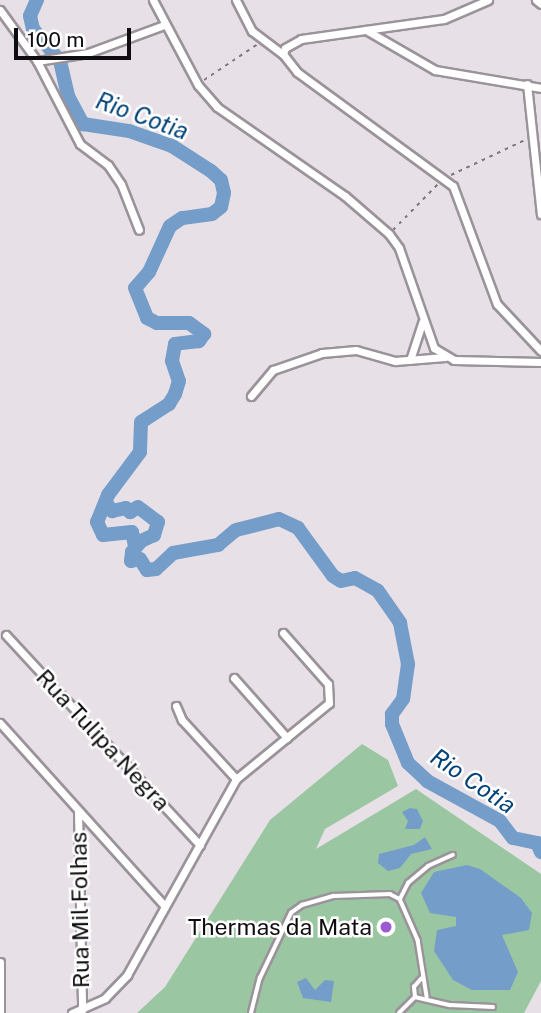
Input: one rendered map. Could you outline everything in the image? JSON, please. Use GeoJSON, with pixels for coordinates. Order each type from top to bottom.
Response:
{"type":"FeatureCollection","features":[{"type":"Feature","properties":{"kind":"street"},"geometry":{"type":"LineString","coordinates":[[153,0],[198,85],[229,118],[345,195],[388,234],[399,248],[428,336],[445,357]]}},
{"type":"Feature","properties":{"kind":"street"},"geometry":{"type":"LineString","coordinates":[[236,0],[262,42],[283,54],[297,72],[453,186],[497,303],[541,351]]}},
{"type":"Feature","properties":{"kind":"street"},"geometry":{"type":"LineString","coordinates":[[283,54],[285,48],[301,39],[457,16],[488,0]]}},
{"type":"Feature","properties":{"kind":"street"},"geometry":{"type":"LineString","coordinates":[[536,0],[541,4]]}},
{"type":"Feature","properties":{"kind":"street"},"geometry":{"type":"LineString","coordinates":[[0,10],[37,61],[80,144],[108,164],[121,184],[139,230]]}},
{"type":"Feature","properties":{"kind":"street"},"geometry":{"type":"LineString","coordinates":[[37,61],[60,55],[88,53],[164,25]]}},
{"type":"Feature","properties":{"kind":"street"},"geometry":{"type":"LineString","coordinates":[[366,30],[435,70],[541,88]]}},
{"type":"Feature","properties":{"kind":"street"},"geometry":{"type":"LineString","coordinates":[[527,84],[541,214]]}},
{"type":"Feature","properties":{"kind":"street"},"geometry":{"type":"LineString","coordinates":[[410,360],[422,322]]}},
{"type":"Feature","properties":{"kind":"street"},"geometry":{"type":"LineString","coordinates":[[251,396],[273,370],[306,357],[350,349],[386,360],[445,357],[541,362]]}},
{"type":"Feature","properties":{"kind":"street"},"geometry":{"type":"LineString","coordinates":[[72,1013],[105,998],[121,982],[236,779],[287,738],[330,698],[321,675],[283,633]]}},
{"type":"Feature","properties":{"kind":"street","name":"Rua Tulipa Negra"},"geometry":{"type":"LineString","coordinates":[[6,635],[200,845]]}},
{"type":"Feature","properties":{"kind":"street"},"geometry":{"type":"LineString","coordinates":[[234,678],[287,738]]}},
{"type":"Feature","properties":{"kind":"street"},"geometry":{"type":"LineString","coordinates":[[176,706],[182,720],[236,779]]}},
{"type":"Feature","properties":{"kind":"street"},"geometry":{"type":"LineString","coordinates":[[0,723],[165,906]]}},
{"type":"Feature","properties":{"kind":"street","name":"Rua Mil Folhas"},"geometry":{"type":"LineString","coordinates":[[78,811],[82,1010]]}},
{"type":"Feature","properties":{"kind":"street"},"geometry":{"type":"LineString","coordinates":[[0,962],[0,1013]]}},
{"type":"Feature","properties":{"kind":"lane"},"geometry":{"type":"LineString","coordinates":[[400,899],[408,883],[428,866],[453,855]]}},
{"type":"Feature","properties":{"kind":"lane"},"geometry":{"type":"LineString","coordinates":[[251,1013],[260,978],[297,907],[334,896],[390,894],[400,899],[418,940],[421,979],[427,996]]}},
{"type":"Feature","properties":{"kind":"lane"},"geometry":{"type":"LineString","coordinates":[[415,997],[414,987],[421,979]]}},
{"type":"Feature","properties":{"kind":"lane"},"geometry":{"type":"LineString","coordinates":[[399,1013],[415,997],[427,996],[450,1005],[493,1007]]}},
{"type":"Feature","properties":{"kind":"path"},"geometry":{"type":"LineString","coordinates":[[198,85],[262,42]]}},
{"type":"Feature","properties":{"kind":"green space","name":"Thermas da Mata"},"geometry":{"type":"Polygon","coordinates":[[[362,744],[388,760],[398,786],[325,829],[316,849],[416,789],[541,874],[541,981],[524,1013],[137,1013],[165,987],[270,820],[362,744]]]}},
{"type":"Feature","properties":{"kind":"water"},"geometry":{"type":"Polygon","coordinates":[[[410,808],[417,809],[423,821],[420,829],[405,829],[408,821],[402,812],[410,808]]]}},
{"type":"Feature","properties":{"kind":"water"},"geometry":{"type":"Polygon","coordinates":[[[425,837],[432,849],[411,854],[400,868],[388,871],[378,863],[379,854],[414,845],[425,837]]]}},
{"type":"Feature","properties":{"kind":"water"},"geometry":{"type":"Polygon","coordinates":[[[467,865],[480,869],[521,898],[532,913],[529,930],[502,935],[518,972],[510,990],[472,990],[453,980],[434,951],[437,930],[456,926],[456,917],[430,913],[421,893],[434,872],[467,865]]]}},
{"type":"Feature","properties":{"kind":"water"},"geometry":{"type":"Polygon","coordinates":[[[306,978],[315,990],[325,980],[334,981],[331,1002],[303,998],[297,982],[306,978]]]}},
{"type":"Feature","properties":{"kind":"waterway","name":"Rio Cotia"},"geometry":{"type":"LineString","coordinates":[[37,0],[30,16],[33,29],[60,61],[68,96],[83,124],[129,131],[172,146],[221,180],[224,193],[221,207],[212,214],[182,218],[170,226],[149,272],[135,288],[147,318],[157,323],[189,323],[204,334],[199,341],[175,344],[172,361],[179,381],[175,394],[169,404],[141,422],[140,452],[108,495],[97,522],[103,535],[132,532],[135,546]]}},
{"type":"Feature","properties":{"kind":"waterway","name":"Rio Cotia"},"geometry":{"type":"LineString","coordinates":[[107,504],[112,511],[126,508],[130,512],[138,507],[158,522],[154,535],[141,541],[132,552],[131,561],[140,559],[147,570],[156,569],[173,553],[218,545],[236,530],[279,519],[298,528],[333,576],[341,581],[355,578],[378,591],[400,623],[408,664],[403,699],[392,714],[392,724],[408,763],[427,781],[500,821],[513,838],[537,843],[541,852]]}},
{"type":"Feature","properties":{"kind":"place","name":"Thermas da Mata"},"geometry":{"type":"Point","coordinates":[386,927]}}]}
